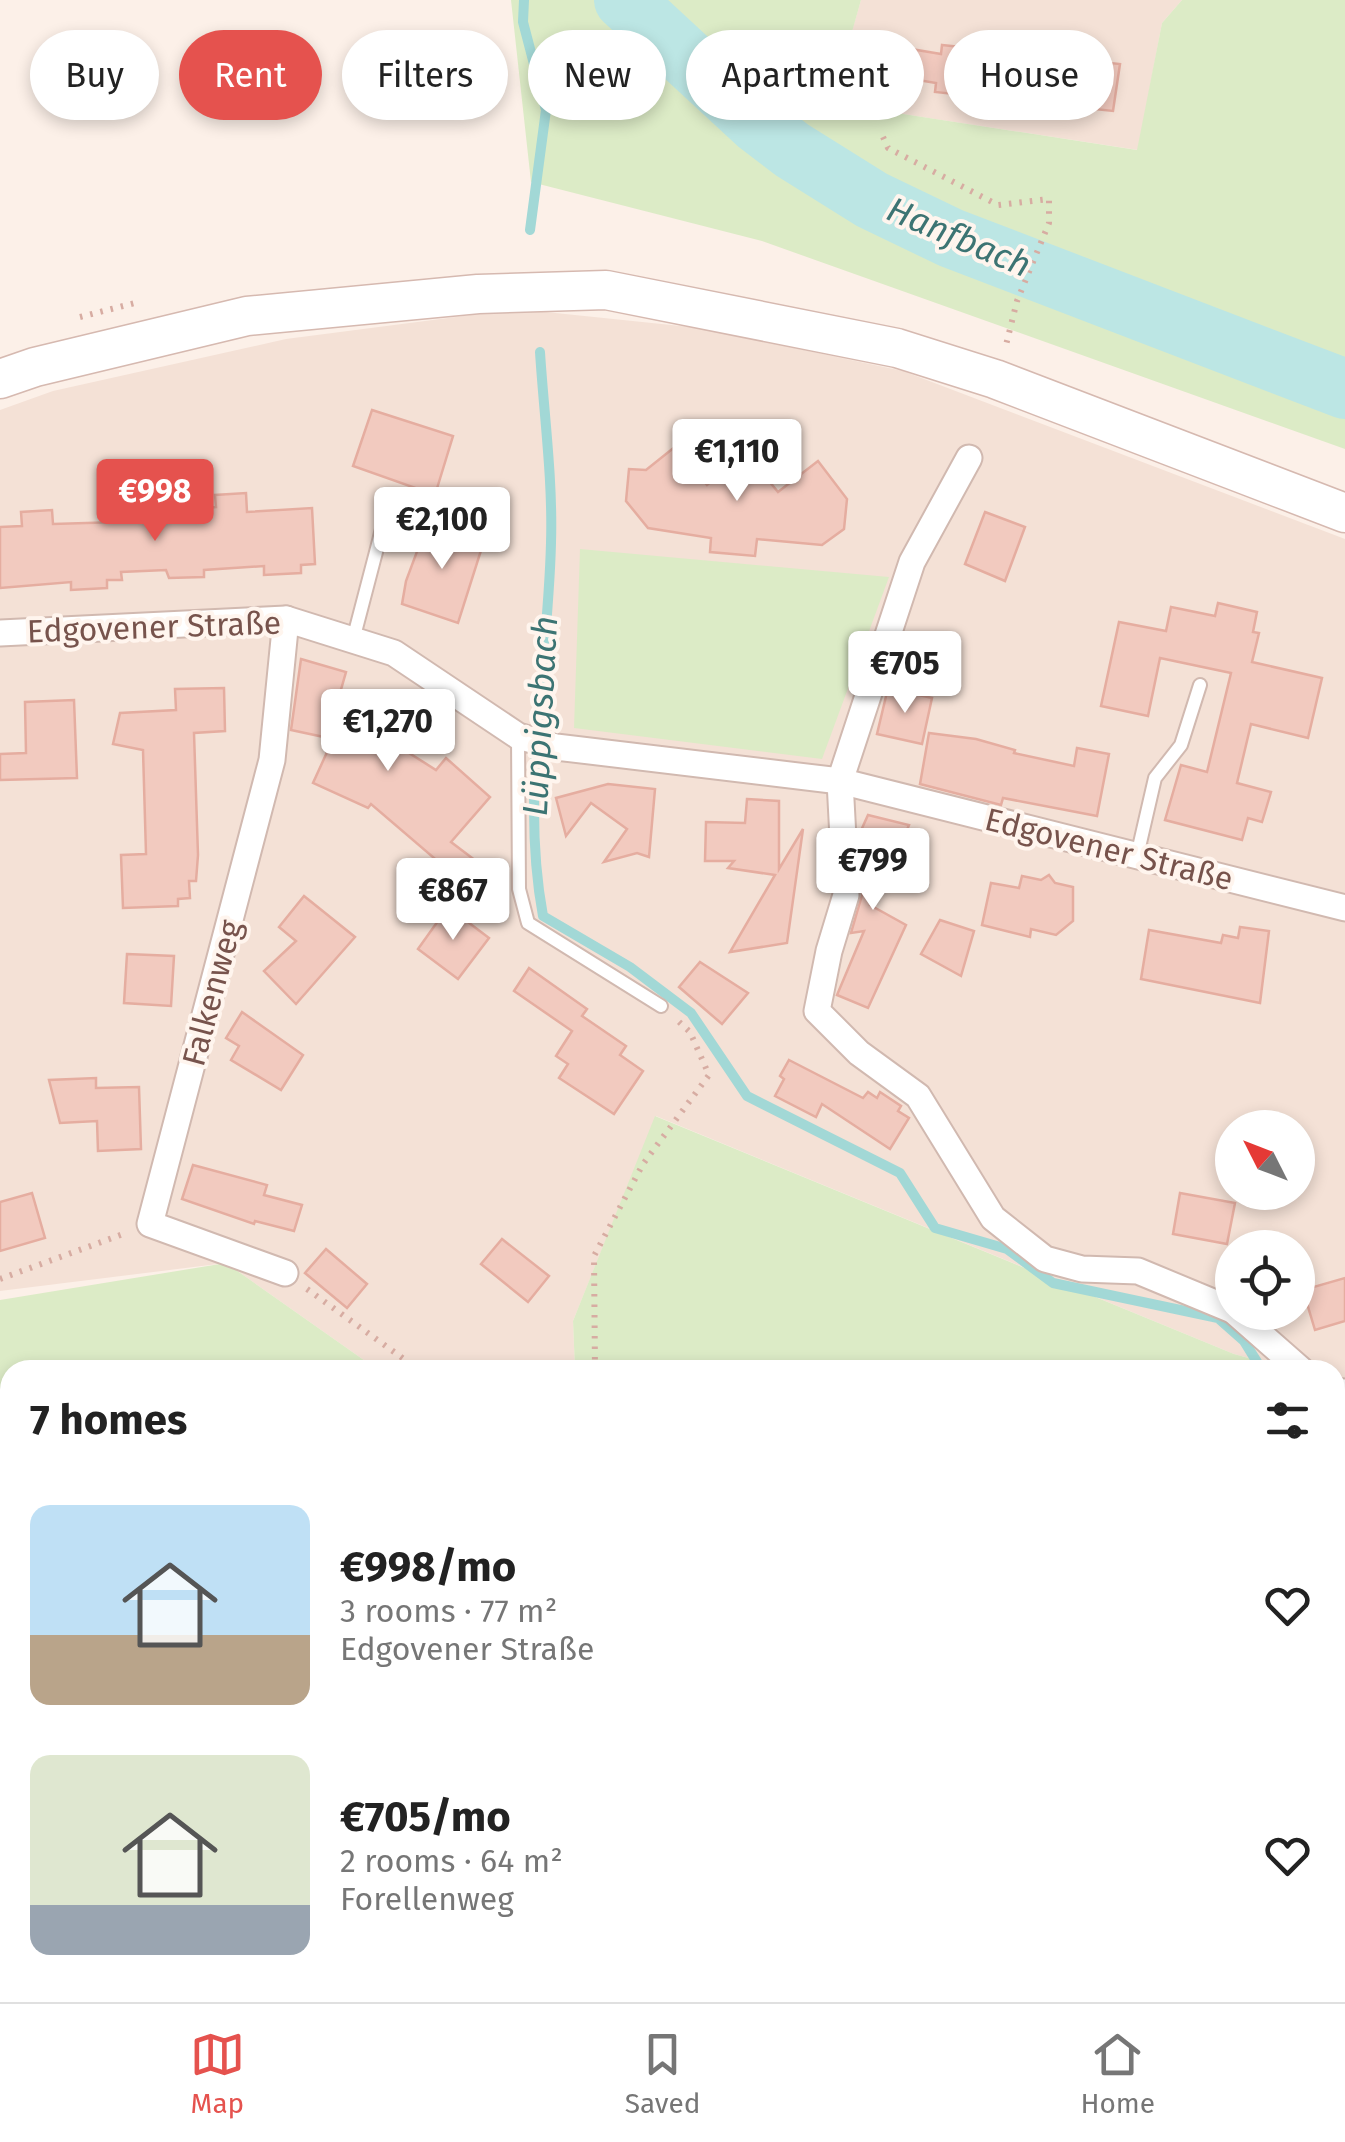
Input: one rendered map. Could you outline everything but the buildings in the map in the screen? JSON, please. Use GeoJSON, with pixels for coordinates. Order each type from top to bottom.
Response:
{"type":"FeatureCollection","features":[{"type":"Feature","properties":{"kind":"main road"},"geometry":{"type":"LineString","coordinates":[[0,379],[34,366],[246,316],[478,294],[606,290],[896,348],[995,379],[1345,513]]}},
{"type":"Feature","properties":{"kind":"street"},"geometry":{"type":"LineString","coordinates":[[969,458],[912,562],[840,781],[846,895],[817,1010],[859,1053],[918,1096],[993,1218],[1045,1259],[1082,1269],[1138,1271],[1215,1303]]}},
{"type":"Feature","properties":{"kind":"street","name":"Edgovener Straße"},"geometry":{"type":"LineString","coordinates":[[0,634],[286,619],[394,653],[518,736],[556,747],[840,781],[1345,908]]}},
{"type":"Feature","properties":{"kind":"street","name":"Falkenweg"},"geometry":{"type":"LineString","coordinates":[[150,1224],[272,760],[286,619]]}},
{"type":"Feature","properties":{"kind":"street"},"geometry":{"type":"LineString","coordinates":[[150,1224],[285,1274]]}},
{"type":"Feature","properties":{"kind":"street"},"geometry":{"type":"LineString","coordinates":[[1256,1330],[1290,1360]]}},
{"type":"Feature","properties":{"kind":"lane"},"geometry":{"type":"LineString","coordinates":[[353,640],[387,510]]}},
{"type":"Feature","properties":{"kind":"lane"},"geometry":{"type":"LineString","coordinates":[[1137,856],[1155,778],[1181,745],[1200,685]]}},
{"type":"Feature","properties":{"kind":"lane"},"geometry":{"type":"LineString","coordinates":[[518,736],[519,889],[528,922],[661,1006]]}},
{"type":"Feature","properties":{"kind":"path"},"geometry":{"type":"LineString","coordinates":[[883,137],[888,148],[998,205],[1049,199],[1049,223],[1017,301],[995,379]]}},
{"type":"Feature","properties":{"kind":"path"},"geometry":{"type":"LineString","coordinates":[[595,1360],[594,1256],[644,1164],[709,1075],[690,1032],[661,1006]]}},
{"type":"Feature","properties":{"kind":"path"},"geometry":{"type":"LineString","coordinates":[[0,1279],[150,1224]]}},
{"type":"Feature","properties":{"kind":"path"},"geometry":{"type":"LineString","coordinates":[[285,1274],[405,1360]]}},
{"type":"Feature","properties":{"kind":"shaded area"},"geometry":{"type":"Polygon","coordinates":[[[861,0],[1182,0],[1162,23],[1138,150],[924,117],[924,30],[852,30],[861,0]]]}},
{"type":"Feature","properties":{"kind":"shaded area"},"geometry":{"type":"Polygon","coordinates":[[[517,309],[700,328],[903,371],[1345,539],[1345,1360],[1256,1360],[1234,1354],[656,1116],[573,1321],[575,1360],[364,1360],[226,1263],[0,1291],[0,410],[53,391],[286,339],[517,309]]]}},
{"type":"Feature","properties":{"kind":"green space"},"geometry":{"type":"Polygon","coordinates":[[[511,0],[861,0],[853,30],[686,30],[686,120],[924,117],[1137,150],[1162,23],[1182,0],[1345,0],[1345,449],[762,241],[531,182],[511,0]]]}},
{"type":"Feature","properties":{"kind":"green space"},"geometry":{"type":"Polygon","coordinates":[[[580,549],[889,577],[822,759],[574,728],[580,549]]]}},
{"type":"Feature","properties":{"kind":"green space"},"geometry":{"type":"Polygon","coordinates":[[[655,1116],[1256,1360],[575,1360],[573,1321],[655,1116]]]}},
{"type":"Feature","properties":{"kind":"green space"},"geometry":{"type":"Polygon","coordinates":[[[226,1263],[364,1360],[0,1360],[0,1300],[226,1263]]]}},
{"type":"Feature","properties":{"kind":"waterway","name":"Lüppigsbach"},"geometry":{"type":"LineString","coordinates":[[524,0],[523,22],[546,110],[530,230]]}},
{"type":"Feature","properties":{"kind":"waterway","name":"Hanfbach"},"geometry":{"type":"LineString","coordinates":[[624,0],[758,124],[872,200],[951,238],[1345,389]]}},
{"type":"Feature","properties":{"kind":"waterway","name":"Lüppigsbach"},"geometry":{"type":"LineString","coordinates":[[540,352],[551,519],[534,823],[543,916],[630,967],[691,1013],[747,1096],[900,1173],[935,1228],[1007,1249],[1053,1283],[1218,1318],[1244,1341],[1256,1360]]}}]}
